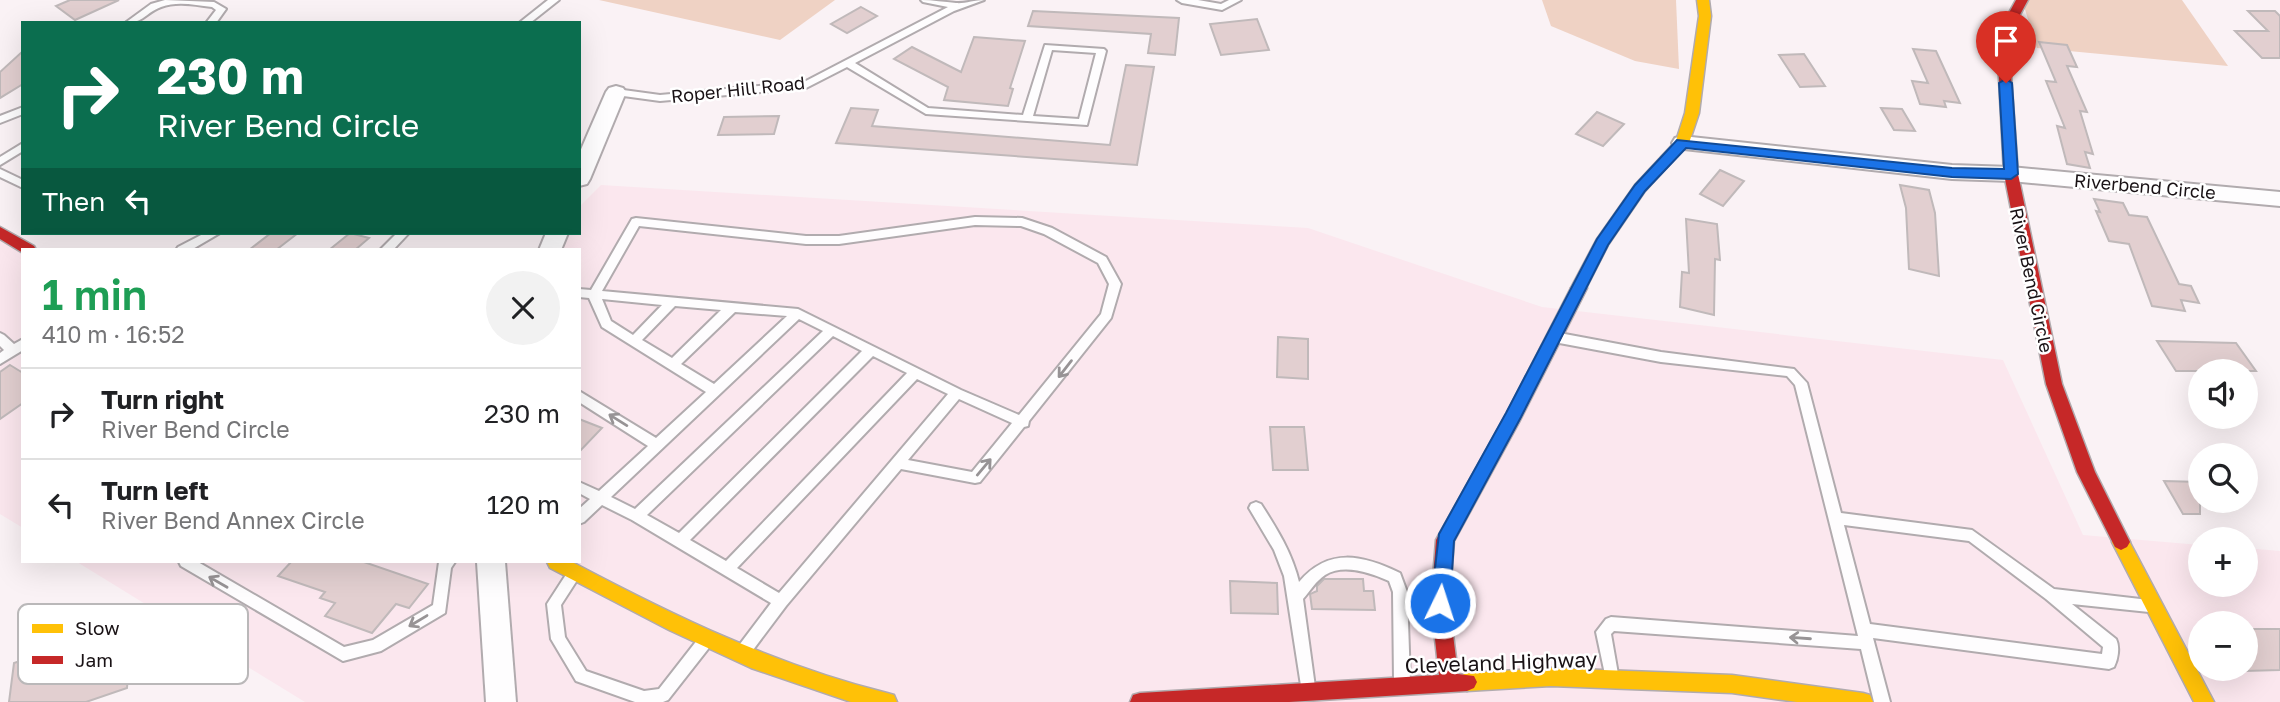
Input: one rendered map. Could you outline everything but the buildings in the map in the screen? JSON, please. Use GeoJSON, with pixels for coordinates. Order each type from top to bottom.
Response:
{"type":"FeatureCollection","features":[{"type":"Feature","properties":{"kind":"street"},"geometry":{"type":"LineString","coordinates":[[1450,683],[1440,603],[1445,540],[1602,243],[1640,188],[1682,144],[1692,113],[1705,16],[1703,0]]}},
{"type":"Feature","properties":{"kind":"street","name":"River Bend Circle"},"geometry":{"type":"LineString","coordinates":[[2022,0],[2010,22],[2004,60],[2011,174],[2054,384],[2087,472],[2153,607],[2204,702]]}},
{"type":"Feature","properties":{"kind":"street","name":"Roper Hill Road"},"geometry":{"type":"LineString","coordinates":[[581,174],[616,92]]}},
{"type":"Feature","properties":{"kind":"street"},"geometry":{"type":"LineString","coordinates":[[1682,144],[1952,172],[2011,174]]}},
{"type":"Feature","properties":{"kind":"street","name":"Riverbend Circle"},"geometry":{"type":"LineString","coordinates":[[2011,174],[2280,199]]}},
{"type":"Feature","properties":{"kind":"street"},"geometry":{"type":"LineString","coordinates":[[0,232],[26,248]]}},
{"type":"Feature","properties":{"kind":"street"},"geometry":{"type":"LineString","coordinates":[[491,563],[501,702]]}},
{"type":"Feature","properties":{"kind":"street"},"geometry":{"type":"LineString","coordinates":[[558,563],[705,641],[739,656],[844,695],[887,702]]}},
{"type":"Feature","properties":{"kind":"street","name":"Cleveland Highway"},"geometry":{"type":"LineString","coordinates":[[1140,702],[1450,683],[1554,690],[1612,680],[1732,684],[1863,702]]}},
{"type":"Feature","properties":{"kind":"lane"},"geometry":{"type":"LineString","coordinates":[[133,21],[154,6],[175,0],[214,5],[221,9],[212,21]]}},
{"type":"Feature","properties":{"kind":"lane"},"geometry":{"type":"LineString","coordinates":[[527,21],[554,0]]}},
{"type":"Feature","properties":{"kind":"lane"},"geometry":{"type":"LineString","coordinates":[[926,0],[958,6]]}},
{"type":"Feature","properties":{"kind":"lane","name":"Roper Hill Road"},"geometry":{"type":"LineString","coordinates":[[616,92],[660,97],[806,85],[958,6],[979,0]]}},
{"type":"Feature","properties":{"kind":"lane"},"geometry":{"type":"LineString","coordinates":[[1182,0],[1222,7],[1237,0]]}},
{"type":"Feature","properties":{"kind":"lane"},"geometry":{"type":"LineString","coordinates":[[849,64],[926,111],[1027,119],[1083,123],[1101,51],[1048,47],[1027,119]]}},
{"type":"Feature","properties":{"kind":"lane"},"geometry":{"type":"LineString","coordinates":[[0,120],[21,111]]}},
{"type":"Feature","properties":{"kind":"lane"},"geometry":{"type":"LineString","coordinates":[[0,162],[21,147]]}},
{"type":"Feature","properties":{"kind":"lane"},"geometry":{"type":"LineString","coordinates":[[0,173],[21,183]]}},
{"type":"Feature","properties":{"kind":"lane"},"geometry":{"type":"LineString","coordinates":[[594,295],[636,222],[806,240],[839,240],[975,221],[1022,222],[1048,231],[1102,260],[1115,284],[1107,315],[975,478],[898,463]]}},
{"type":"Feature","properties":{"kind":"lane"},"geometry":{"type":"LineString","coordinates":[[186,248],[210,235]]}},
{"type":"Feature","properties":{"kind":"lane"},"geometry":{"type":"LineString","coordinates":[[388,248],[401,235]]}},
{"type":"Feature","properties":{"kind":"lane"},"geometry":{"type":"LineString","coordinates":[[581,293],[798,313],[957,393],[1023,422]]}},
{"type":"Feature","properties":{"kind":"lane"},"geometry":{"type":"LineString","coordinates":[[594,295],[606,324],[715,391]]}},
{"type":"Feature","properties":{"kind":"lane"},"geometry":{"type":"LineString","coordinates":[[634,341],[671,303]]}},
{"type":"Feature","properties":{"kind":"lane"},"geometry":{"type":"LineString","coordinates":[[673,365],[731,308]]}},
{"type":"Feature","properties":{"kind":"lane"},"geometry":{"type":"LineString","coordinates":[[581,516],[798,313]]}},
{"type":"Feature","properties":{"kind":"lane"},"geometry":{"type":"LineString","coordinates":[[637,516],[832,330]]}},
{"type":"Feature","properties":{"kind":"lane"},"geometry":{"type":"LineString","coordinates":[[1553,337],[1661,357],[1790,372],[1801,383],[1882,702]]}},
{"type":"Feature","properties":{"kind":"lane"},"geometry":{"type":"LineString","coordinates":[[0,338],[18,348],[0,359]]}},
{"type":"Feature","properties":{"kind":"lane"},"geometry":{"type":"LineString","coordinates":[[680,541],[871,350]]}},
{"type":"Feature","properties":{"kind":"lane"},"geometry":{"type":"LineString","coordinates":[[727,569],[915,372]]}},
{"type":"Feature","properties":{"kind":"lane"},"geometry":{"type":"LineString","coordinates":[[739,656],[781,601],[957,393]]}},
{"type":"Feature","properties":{"kind":"lane"},"geometry":{"type":"LineString","coordinates":[[581,397],[657,445]]}},
{"type":"Feature","properties":{"kind":"lane"},"geometry":{"type":"LineString","coordinates":[[581,487],[637,516],[781,601]]}},
{"type":"Feature","properties":{"kind":"lane"},"geometry":{"type":"LineString","coordinates":[[1256,508],[1275,537],[1286,562],[1295,598],[1308,692]]}},
{"type":"Feature","properties":{"kind":"lane"},"geometry":{"type":"LineString","coordinates":[[1612,680],[1603,632],[1611,624],[1866,637],[2109,662],[2111,644],[1972,536],[1836,518]]}},
{"type":"Feature","properties":{"kind":"lane"},"geometry":{"type":"LineString","coordinates":[[188,563],[343,654],[376,646],[440,608],[443,563]]}},
{"type":"Feature","properties":{"kind":"lane"},"geometry":{"type":"LineString","coordinates":[[1295,598],[1321,569],[1343,563],[1378,569],[1395,577],[1400,592],[1402,686]]}},
{"type":"Feature","properties":{"kind":"lane"},"geometry":{"type":"LineString","coordinates":[[576,572],[554,604],[558,639],[580,676],[644,698],[663,695],[705,641]]}},
{"type":"Feature","properties":{"kind":"lane"},"geometry":{"type":"LineString","coordinates":[[2050,595],[2153,607]]}},
{"type":"Feature","properties":{"kind":"shaded area"},"geometry":{"type":"Polygon","coordinates":[[[599,0],[835,0],[780,40],[599,0]]]}},
{"type":"Feature","properties":{"kind":"shaded area"},"geometry":{"type":"Polygon","coordinates":[[[1542,0],[1676,0],[1679,69],[1635,61],[1551,26],[1542,0]]]}},
{"type":"Feature","properties":{"kind":"shaded area"},"geometry":{"type":"Polygon","coordinates":[[[2022,0],[2182,0],[2228,66],[2037,48],[2022,0]]]}},
{"type":"Feature","properties":{"kind":"shaded area"},"geometry":{"type":"Polygon","coordinates":[[[601,185],[1308,228],[1542,307],[2003,360],[2083,535],[2188,544],[2188,597],[2258,597],[2258,549],[2280,551],[2280,702],[305,702],[248,667],[248,604],[145,604],[79,563],[581,563],[581,248],[540,248],[553,235],[581,235],[581,205],[601,185]]]}},
{"type":"Feature","properties":{"kind":"shaded area"},"geometry":{"type":"Polygon","coordinates":[[[0,229],[30,248],[21,248],[21,527],[0,514],[0,229]]]}},
{"type":"Feature","properties":{"kind":"traffic: slow"},"geometry":{"type":"LineString","coordinates":[[1579,288],[1602,243],[1640,188],[1682,143],[1692,113],[1705,16],[1703,0]]}},
{"type":"Feature","properties":{"kind":"traffic: slow"},"geometry":{"type":"LineString","coordinates":[[2121,542],[2204,702]]}},
{"type":"Feature","properties":{"kind":"traffic: slow"},"geometry":{"type":"LineString","coordinates":[[558,563],[717,644],[800,677],[887,702]]}},
{"type":"Feature","properties":{"kind":"traffic: slow"},"geometry":{"type":"LineString","coordinates":[[1467,682],[1551,677],[1732,684],[1863,702]]}},
{"type":"Feature","properties":{"kind":"traffic: jam"},"geometry":{"type":"LineString","coordinates":[[2022,0],[2010,22],[2004,60],[2011,174],[2054,384],[2086,472],[2121,542]]}},
{"type":"Feature","properties":{"kind":"traffic: jam"},"geometry":{"type":"LineString","coordinates":[[0,232],[26,248]]}},
{"type":"Feature","properties":{"kind":"traffic: jam"},"geometry":{"type":"LineString","coordinates":[[1450,683],[1440,603],[1445,540],[1513,417],[1579,288]]}},
{"type":"Feature","properties":{"kind":"traffic: jam"},"geometry":{"type":"LineString","coordinates":[[1140,702],[1467,682]]}},
{"type":"Feature","properties":{"kind":"route"},"geometry":{"type":"LineString","coordinates":[[1440,603],[1445,540],[1513,417],[1602,243],[1640,188],[1682,144],[1952,172],[2011,174],[2006,83]]}}]}
